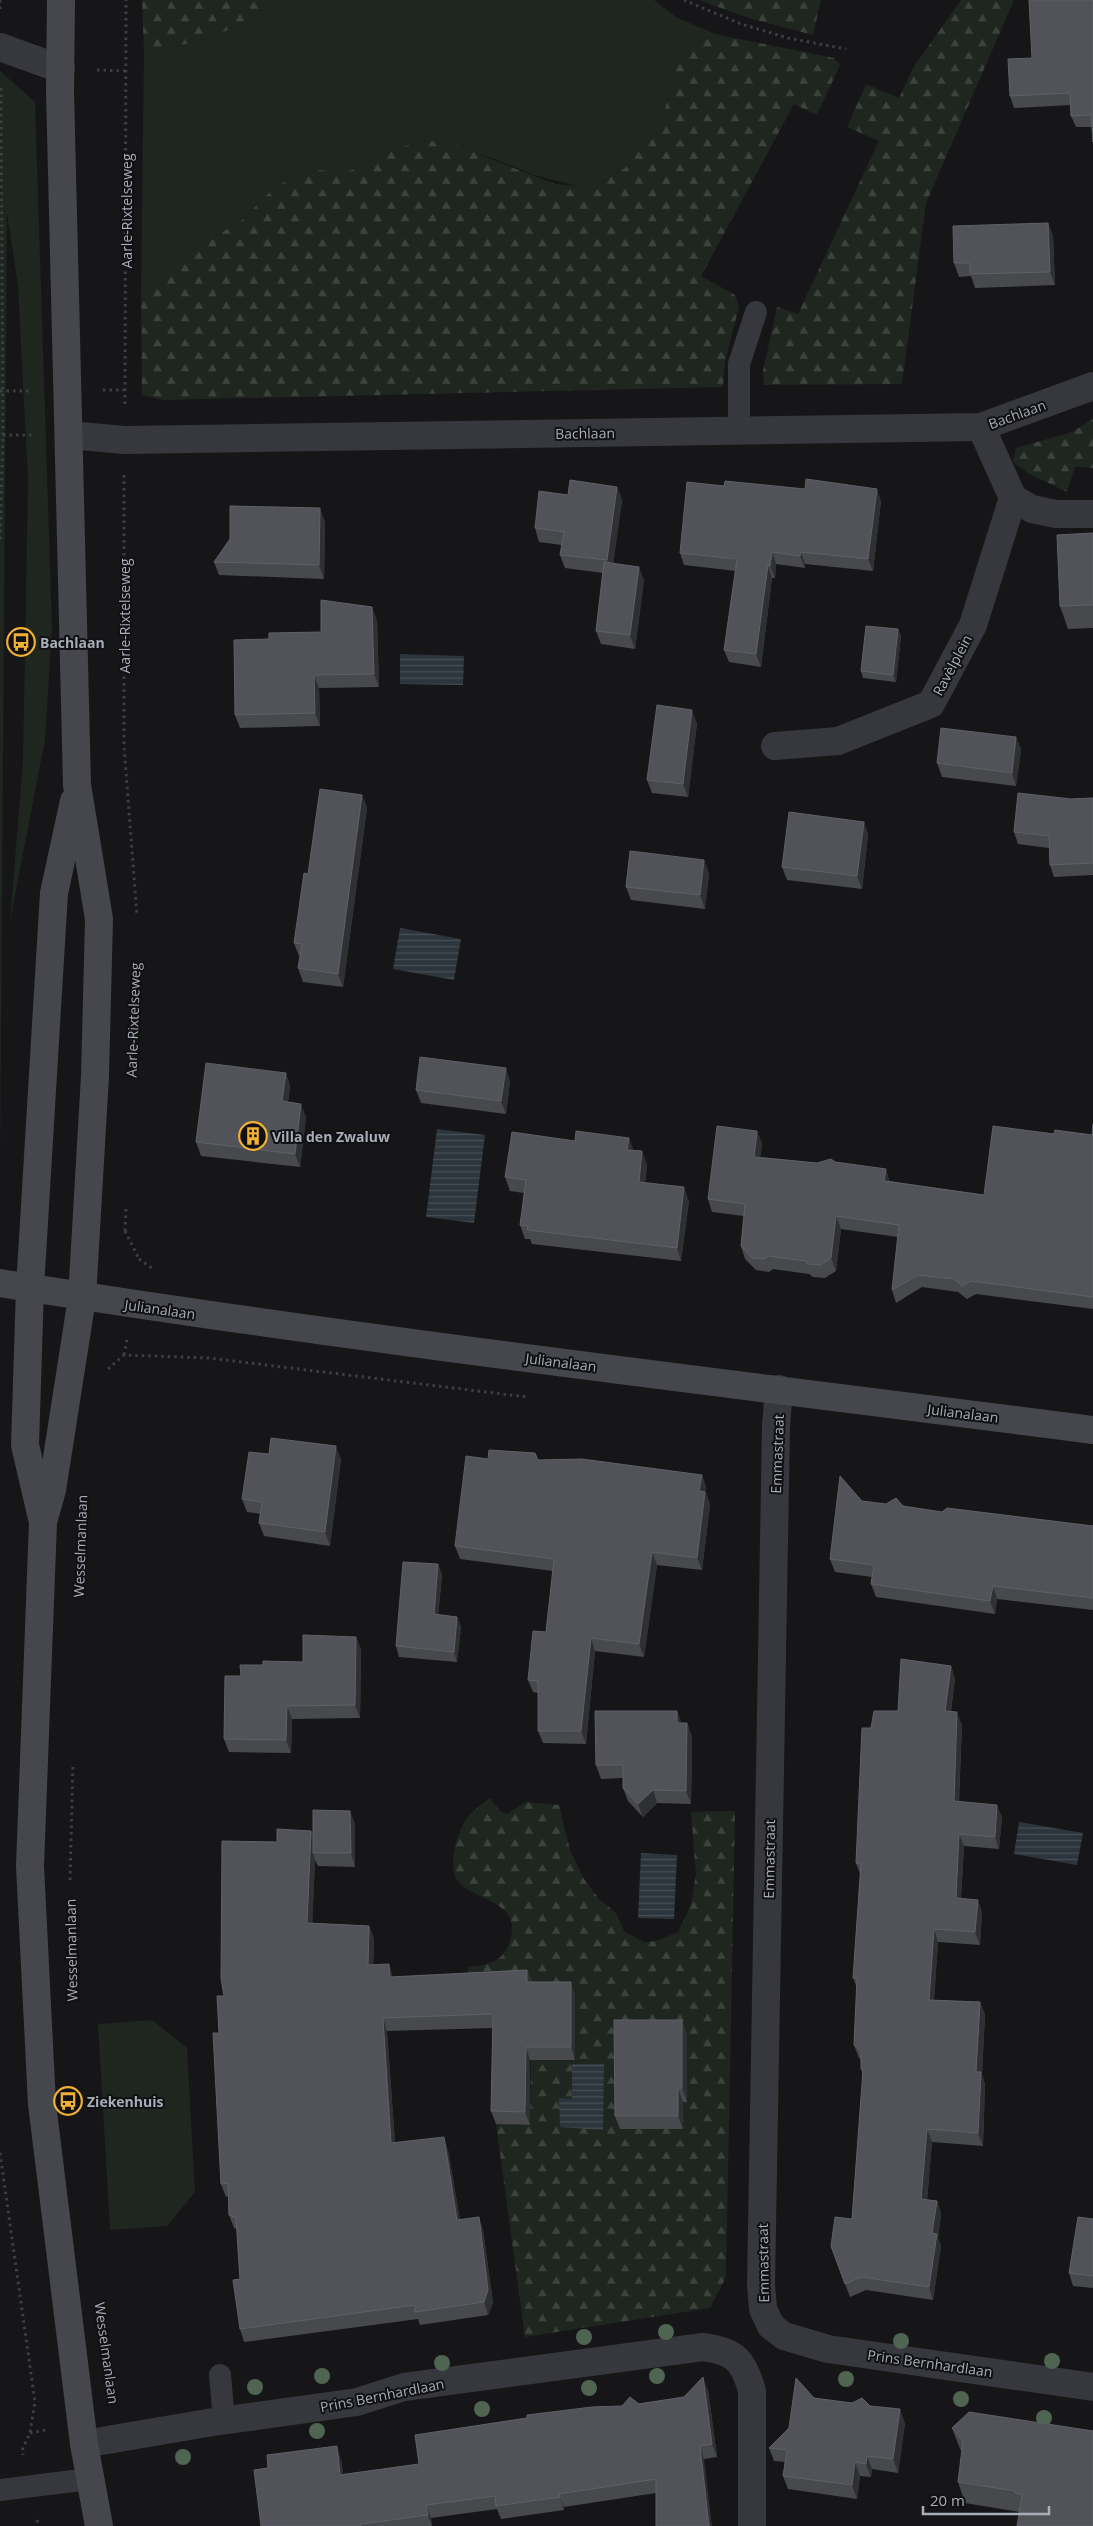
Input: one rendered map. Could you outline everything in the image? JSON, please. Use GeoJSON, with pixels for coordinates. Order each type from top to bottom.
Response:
{"type":"FeatureCollection","features":[{"type":"Feature","properties":{"kind":"street"},"geometry":{"type":"LineString","coordinates":[[61,0],[62,68],[60,91],[70,435],[77,786],[99,919],[96,1076],[82,1298],[52,1490],[43,1522],[30,1866],[42,2104],[84,2444],[89,2479],[100,2526]]}},
{"type":"Feature","properties":{"kind":"street"},"geometry":{"type":"LineString","coordinates":[[0,47],[62,68]]}},
{"type":"Feature","properties":{"kind":"street","name":"Bachlaan"},"geometry":{"type":"LineString","coordinates":[[70,435],[124,440],[981,427],[1093,386]]}},
{"type":"Feature","properties":{"kind":"street"},"geometry":{"type":"LineString","coordinates":[[981,427],[1012,498],[1032,509],[1056,514],[1093,514]]}},
{"type":"Feature","properties":{"kind":"street","name":"Ravèlplein"},"geometry":{"type":"LineString","coordinates":[[775,746],[838,741],[931,704],[974,625],[1012,498]]}},
{"type":"Feature","properties":{"kind":"street"},"geometry":{"type":"LineString","coordinates":[[43,1522],[25,1446],[30,1288],[54,894],[77,786]]}},
{"type":"Feature","properties":{"kind":"street","name":"Julianalaan"},"geometry":{"type":"LineString","coordinates":[[0,1283],[82,1298],[410,1343],[1093,1430]]}},
{"type":"Feature","properties":{"kind":"street","name":"Emmastraat"},"geometry":{"type":"LineString","coordinates":[[771,2326],[763,2309],[761,2284],[776,1426],[779,1389]]}},
{"type":"Feature","properties":{"kind":"street","name":"Prins Bernhardlaan"},"geometry":{"type":"LineString","coordinates":[[771,2326],[784,2336],[828,2349],[1093,2387]]}},
{"type":"Feature","properties":{"kind":"street","name":"Prins Bernhardlaan"},"geometry":{"type":"LineString","coordinates":[[84,2444],[219,2421],[358,2402],[404,2387],[703,2347],[722,2350],[737,2358],[748,2374],[752,2391],[752,2526]]}},
{"type":"Feature","properties":{"kind":"lane"},"geometry":{"type":"LineString","coordinates":[[739,431],[739,364],[756,312]]}},
{"type":"Feature","properties":{"kind":"lane"},"geometry":{"type":"LineString","coordinates":[[219,2421],[220,2374]]}},
{"type":"Feature","properties":{"kind":"lane"},"geometry":{"type":"LineString","coordinates":[[0,2490],[28,2485],[89,2479]]}},
{"type":"Feature","properties":{"kind":"path"},"geometry":{"type":"LineString","coordinates":[[0,0],[3,435],[0,539]]}},
{"type":"Feature","properties":{"kind":"path","name":"Aarle-Rixtelseweg"},"geometry":{"type":"LineString","coordinates":[[126,0],[124,746],[138,902],[137,922]]}},
{"type":"Feature","properties":{"kind":"path"},"geometry":{"type":"LineString","coordinates":[[684,0],[741,24],[788,38],[846,49]]}},
{"type":"Feature","properties":{"kind":"path"},"geometry":{"type":"LineString","coordinates":[[125,1231],[126,1202]]}},
{"type":"Feature","properties":{"kind":"path","name":"Wesselmanlaan"},"geometry":{"type":"LineString","coordinates":[[70,1887],[73,1756]]}},
{"type":"Feature","properties":{"kind":"path"},"geometry":{"type":"LineString","coordinates":[[0,2152],[35,2402],[30,2433],[22,2450],[28,2485],[39,2526]]}},
{"type":"Feature","properties":{"kind":"green space"},"geometry":{"type":"Polygon","coordinates":[[[142,0],[274,0],[246,21],[214,36],[179,46],[144,52],[142,0]]]}},
{"type":"Feature","properties":{"kind":"green space"},"geometry":{"type":"Polygon","coordinates":[[[274,0],[654,0],[676,17],[715,34],[693,46],[678,62],[664,112],[625,168],[602,183],[577,186],[534,175],[492,158],[429,141],[403,146],[347,172],[319,170],[273,189],[242,220],[164,268],[141,290],[144,52],[179,46],[214,36],[246,21],[274,0]]]}},
{"type":"Feature","properties":{"kind":"green space"},"geometry":{"type":"Polygon","coordinates":[[[698,0],[821,0],[813,35],[749,18],[698,0]]]}},
{"type":"Feature","properties":{"kind":"green space"},"geometry":{"type":"Polygon","coordinates":[[[961,0],[1014,0],[926,203],[902,384],[764,385],[763,371],[777,307],[798,314],[879,141],[847,127],[866,84],[899,98],[913,68],[961,0]]]}},
{"type":"Feature","properties":{"kind":"green space"},"geometry":{"type":"Polygon","coordinates":[[[715,34],[834,58],[840,65],[817,115],[794,104],[701,276],[735,295],[739,307],[725,362],[723,387],[163,400],[142,395],[141,290],[164,268],[242,220],[273,189],[298,173],[319,170],[347,172],[403,146],[429,141],[450,143],[555,184],[577,186],[602,183],[625,168],[664,112],[678,62],[693,46],[715,34]]]}},
{"type":"Feature","properties":{"kind":"green space"},"geometry":{"type":"Polygon","coordinates":[[[0,71],[35,102],[52,628],[45,740],[10,921],[23,762],[28,479],[18,286],[7,213],[0,1168],[0,71]]]}},
{"type":"Feature","properties":{"kind":"green space"},"geometry":{"type":"Polygon","coordinates":[[[1093,419],[1093,468],[1075,467],[1067,492],[1028,473],[1013,462],[1016,448],[1072,432],[1093,419]]]}},
{"type":"Feature","properties":{"kind":"green space"},"geometry":{"type":"Polygon","coordinates":[[[490,1798],[501,1812],[507,1814],[526,1802],[559,1805],[570,1850],[584,1879],[599,1899],[616,1913],[624,1931],[644,1942],[656,1941],[678,1932],[691,1905],[696,1874],[691,1812],[735,1811],[726,2277],[710,2308],[525,2337],[496,2124],[530,2125],[531,2060],[560,2060],[463,1987],[469,1967],[488,1964],[503,1955],[509,1943],[512,1929],[509,1916],[505,1911],[495,1903],[462,1886],[454,1870],[453,1860],[457,1838],[462,1828],[472,1812],[490,1798]]]}},
{"type":"Feature","properties":{"kind":"green space"},"geometry":{"type":"Polygon","coordinates":[[[152,2020],[187,2048],[195,2192],[167,2226],[110,2230],[98,2024],[152,2020]]]}},
{"type":"Feature","properties":{"kind":"shaded area"},"geometry":{"type":"Polygon","coordinates":[[[400,654],[464,656],[463,685],[400,684],[400,654]]]}},
{"type":"Feature","properties":{"kind":"shaded area"},"geometry":{"type":"Polygon","coordinates":[[[400,928],[461,939],[454,980],[393,969],[400,928]]]}},
{"type":"Feature","properties":{"kind":"shaded area"},"geometry":{"type":"Polygon","coordinates":[[[437,1129],[485,1135],[474,1223],[426,1217],[437,1129]]]}},
{"type":"Feature","properties":{"kind":"shaded area"},"geometry":{"type":"Polygon","coordinates":[[[1019,1822],[1083,1833],[1077,1865],[1014,1854],[1019,1822]]]}},
{"type":"Feature","properties":{"kind":"shaded area"},"geometry":{"type":"Polygon","coordinates":[[[641,1853],[677,1855],[674,1919],[638,1918],[641,1853]]]}},
{"type":"Feature","properties":{"kind":"shaded area"},"geometry":{"type":"Polygon","coordinates":[[[572,2064],[604,2064],[603,2130],[560,2127],[559,2098],[572,2099],[572,2064]]]}},
{"type":"Feature","properties":{"kind":"building"},"geometry":{"type":"Polygon","coordinates":[[[1029,0],[1093,0],[1093,142],[1091,115],[1071,116],[1070,93],[1010,96],[1008,59],[1032,58],[1029,0]]]}},
{"type":"Feature","properties":{"kind":"building"},"geometry":{"type":"Polygon","coordinates":[[[1048,223],[1050,272],[970,274],[970,263],[954,263],[953,226],[1048,223]]]}},
{"type":"Feature","properties":{"kind":"building"},"geometry":{"type":"Polygon","coordinates":[[[806,479],[877,489],[868,559],[801,552],[800,556],[772,552],[770,566],[768,565],[756,654],[724,650],[737,559],[680,553],[687,482],[724,486],[725,481],[805,489],[806,479]]]}},
{"type":"Feature","properties":{"kind":"building"},"geometry":{"type":"Polygon","coordinates":[[[570,480],[617,487],[607,560],[560,555],[564,532],[535,528],[539,491],[568,495],[570,480]]]}},
{"type":"Feature","properties":{"kind":"building"},"geometry":{"type":"Polygon","coordinates":[[[230,506],[320,508],[319,565],[214,562],[230,539],[230,506]]]}},
{"type":"Feature","properties":{"kind":"building"},"geometry":{"type":"Polygon","coordinates":[[[1093,533],[1093,605],[1060,606],[1057,535],[1093,533]]]}},
{"type":"Feature","properties":{"kind":"building"},"geometry":{"type":"Polygon","coordinates":[[[604,562],[639,567],[630,635],[596,631],[604,562]]]}},
{"type":"Feature","properties":{"kind":"building"},"geometry":{"type":"Polygon","coordinates":[[[321,600],[372,607],[374,674],[314,675],[315,713],[235,715],[234,640],[269,639],[269,633],[321,632],[321,600]]]}},
{"type":"Feature","properties":{"kind":"building"},"geometry":{"type":"Polygon","coordinates":[[[866,626],[898,629],[893,675],[861,671],[866,626]]]}},
{"type":"Feature","properties":{"kind":"building"},"geometry":{"type":"Polygon","coordinates":[[[657,705],[692,710],[683,784],[647,780],[657,705]]]}},
{"type":"Feature","properties":{"kind":"building"},"geometry":{"type":"Polygon","coordinates":[[[941,728],[1016,737],[1012,773],[937,763],[941,728]]]}},
{"type":"Feature","properties":{"kind":"building"},"geometry":{"type":"Polygon","coordinates":[[[320,789],[362,795],[338,974],[298,968],[302,944],[294,943],[304,873],[308,874],[320,789]]]}},
{"type":"Feature","properties":{"kind":"building"},"geometry":{"type":"Polygon","coordinates":[[[1018,793],[1071,799],[1093,798],[1093,863],[1050,865],[1049,836],[1014,832],[1018,793]]]}},
{"type":"Feature","properties":{"kind":"building"},"geometry":{"type":"Polygon","coordinates":[[[789,812],[864,822],[857,876],[782,867],[789,812]]]}},
{"type":"Feature","properties":{"kind":"building"},"geometry":{"type":"Polygon","coordinates":[[[630,851],[704,860],[700,895],[626,887],[630,851]]]}},
{"type":"Feature","properties":{"kind":"building"},"geometry":{"type":"Polygon","coordinates":[[[420,1057],[506,1068],[501,1101],[416,1090],[420,1057]]]}},
{"type":"Feature","properties":{"kind":"building","name":"Villa den Zwaluw"},"geometry":{"type":"Polygon","coordinates":[[[206,1063],[286,1073],[282,1101],[301,1104],[295,1154],[196,1142],[206,1063]]]}},
{"type":"Feature","properties":{"kind":"building"},"geometry":{"type":"Polygon","coordinates":[[[1093,1124],[1093,1297],[971,1281],[962,1286],[954,1279],[918,1275],[892,1290],[899,1225],[836,1216],[831,1258],[820,1265],[768,1256],[764,1259],[752,1258],[741,1246],[745,1204],[708,1199],[717,1126],[757,1131],[754,1157],[817,1163],[831,1159],[835,1162],[886,1169],[884,1181],[984,1195],[993,1126],[1054,1134],[1055,1130],[1092,1135],[1093,1124]]]}},
{"type":"Feature","properties":{"kind":"building"},"geometry":{"type":"Polygon","coordinates":[[[576,1131],[629,1138],[627,1150],[642,1151],[639,1182],[684,1187],[677,1248],[527,1230],[528,1226],[520,1225],[526,1180],[505,1177],[512,1132],[575,1141],[576,1131]]]}},
{"type":"Feature","properties":{"kind":"building"},"geometry":{"type":"Polygon","coordinates":[[[271,1438],[336,1446],[325,1532],[259,1523],[262,1502],[242,1499],[249,1452],[269,1454],[271,1438]]]}},
{"type":"Feature","properties":{"kind":"building"},"geometry":{"type":"Polygon","coordinates":[[[489,1450],[535,1453],[538,1460],[582,1459],[702,1475],[699,1491],[705,1492],[697,1558],[652,1552],[639,1644],[591,1638],[581,1731],[538,1731],[538,1681],[528,1680],[533,1631],[546,1632],[554,1559],[455,1546],[466,1456],[488,1459],[489,1450]]]}},
{"type":"Feature","properties":{"kind":"building"},"geometry":{"type":"Polygon","coordinates":[[[840,1476],[862,1501],[886,1504],[896,1498],[903,1506],[942,1512],[947,1508],[1093,1526],[1093,1598],[993,1586],[990,1601],[871,1584],[874,1565],[830,1559],[840,1476]]]}},
{"type":"Feature","properties":{"kind":"building"},"geometry":{"type":"Polygon","coordinates":[[[403,1562],[438,1564],[434,1614],[457,1617],[454,1652],[396,1646],[403,1562]]]}},
{"type":"Feature","properties":{"kind":"building"},"geometry":{"type":"Polygon","coordinates":[[[303,1635],[356,1637],[355,1705],[287,1706],[286,1740],[224,1739],[225,1676],[241,1676],[240,1665],[263,1665],[263,1661],[303,1662],[303,1635]]]}},
{"type":"Feature","properties":{"kind":"building"},"geometry":{"type":"Polygon","coordinates":[[[901,1659],[951,1666],[945,1711],[957,1712],[954,1801],[997,1805],[995,1837],[959,1834],[956,1898],[978,1900],[975,1932],[934,1929],[929,2000],[980,2002],[976,2072],[981,2072],[978,2133],[927,2129],[921,2199],[937,2201],[932,2233],[937,2234],[929,2287],[861,2277],[845,2284],[831,2246],[835,2217],[852,2219],[863,2070],[861,2069],[861,2051],[854,2045],[857,1978],[853,1978],[861,1864],[856,1863],[862,1728],[871,1728],[874,1711],[898,1711],[901,1659]]]}},
{"type":"Feature","properties":{"kind":"building"},"geometry":{"type":"Polygon","coordinates":[[[595,1711],[677,1711],[677,1723],[687,1723],[686,1791],[653,1790],[638,1804],[623,1788],[623,1765],[596,1765],[595,1711]]]}},
{"type":"Feature","properties":{"kind":"building"},"geometry":{"type":"Polygon","coordinates":[[[313,1810],[350,1811],[351,1853],[313,1853],[313,1810]]]}},
{"type":"Feature","properties":{"kind":"building"},"geometry":{"type":"Polygon","coordinates":[[[277,1829],[311,1831],[307,1923],[369,1926],[368,1965],[389,1964],[390,1977],[527,1970],[527,1982],[571,1982],[571,2047],[526,2047],[525,2112],[491,2111],[493,2014],[383,2018],[391,2143],[444,2137],[457,2220],[479,2217],[488,2290],[484,2302],[415,2312],[415,2305],[240,2329],[233,2280],[240,2279],[236,2218],[229,2215],[228,2183],[221,2184],[213,2033],[219,2033],[217,1996],[224,1996],[221,1978],[222,1841],[277,1842],[277,1829]]]}},
{"type":"Feature","properties":{"kind":"building"},"geometry":{"type":"Polygon","coordinates":[[[614,2020],[682,2020],[682,2088],[678,2088],[678,2116],[615,2116],[614,2020]]]}},
{"type":"Feature","properties":{"kind":"building"},"geometry":{"type":"Polygon","coordinates":[[[1078,2217],[1093,2219],[1093,2276],[1069,2273],[1078,2217]]]}},
{"type":"Feature","properties":{"kind":"building"},"geometry":{"type":"Polygon","coordinates":[[[703,2377],[712,2444],[700,2446],[709,2526],[656,2526],[656,2479],[559,2494],[560,2497],[496,2506],[495,2496],[426,2505],[428,2515],[361,2524],[361,2526],[261,2526],[254,2470],[268,2468],[267,2455],[337,2446],[340,2475],[419,2464],[415,2435],[527,2418],[527,2415],[592,2407],[622,2406],[630,2397],[639,2404],[684,2397],[703,2377]]]}},
{"type":"Feature","properties":{"kind":"building"},"geometry":{"type":"Polygon","coordinates":[[[796,2378],[814,2398],[852,2403],[862,2398],[870,2406],[900,2409],[893,2459],[867,2456],[866,2464],[855,2462],[852,2485],[783,2476],[787,2450],[769,2448],[789,2428],[796,2378]]]}},
{"type":"Feature","properties":{"kind":"building"},"geometry":{"type":"Polygon","coordinates":[[[969,2412],[1093,2431],[1093,2526],[1017,2526],[1022,2495],[1015,2493],[1015,2491],[958,2482],[963,2441],[952,2428],[969,2412]]]}},
{"type":"Feature","properties":{"kind":"place","name":"Bachlaan"},"geometry":{"type":"Point","coordinates":[21,642]}},
{"type":"Feature","properties":{"kind":"place","name":"Villa den Zwaluw"},"geometry":{"type":"Point","coordinates":[253,1136]}},
{"type":"Feature","properties":{"kind":"place","name":"Ziekenhuis"},"geometry":{"type":"Point","coordinates":[68,2101]}}]}
